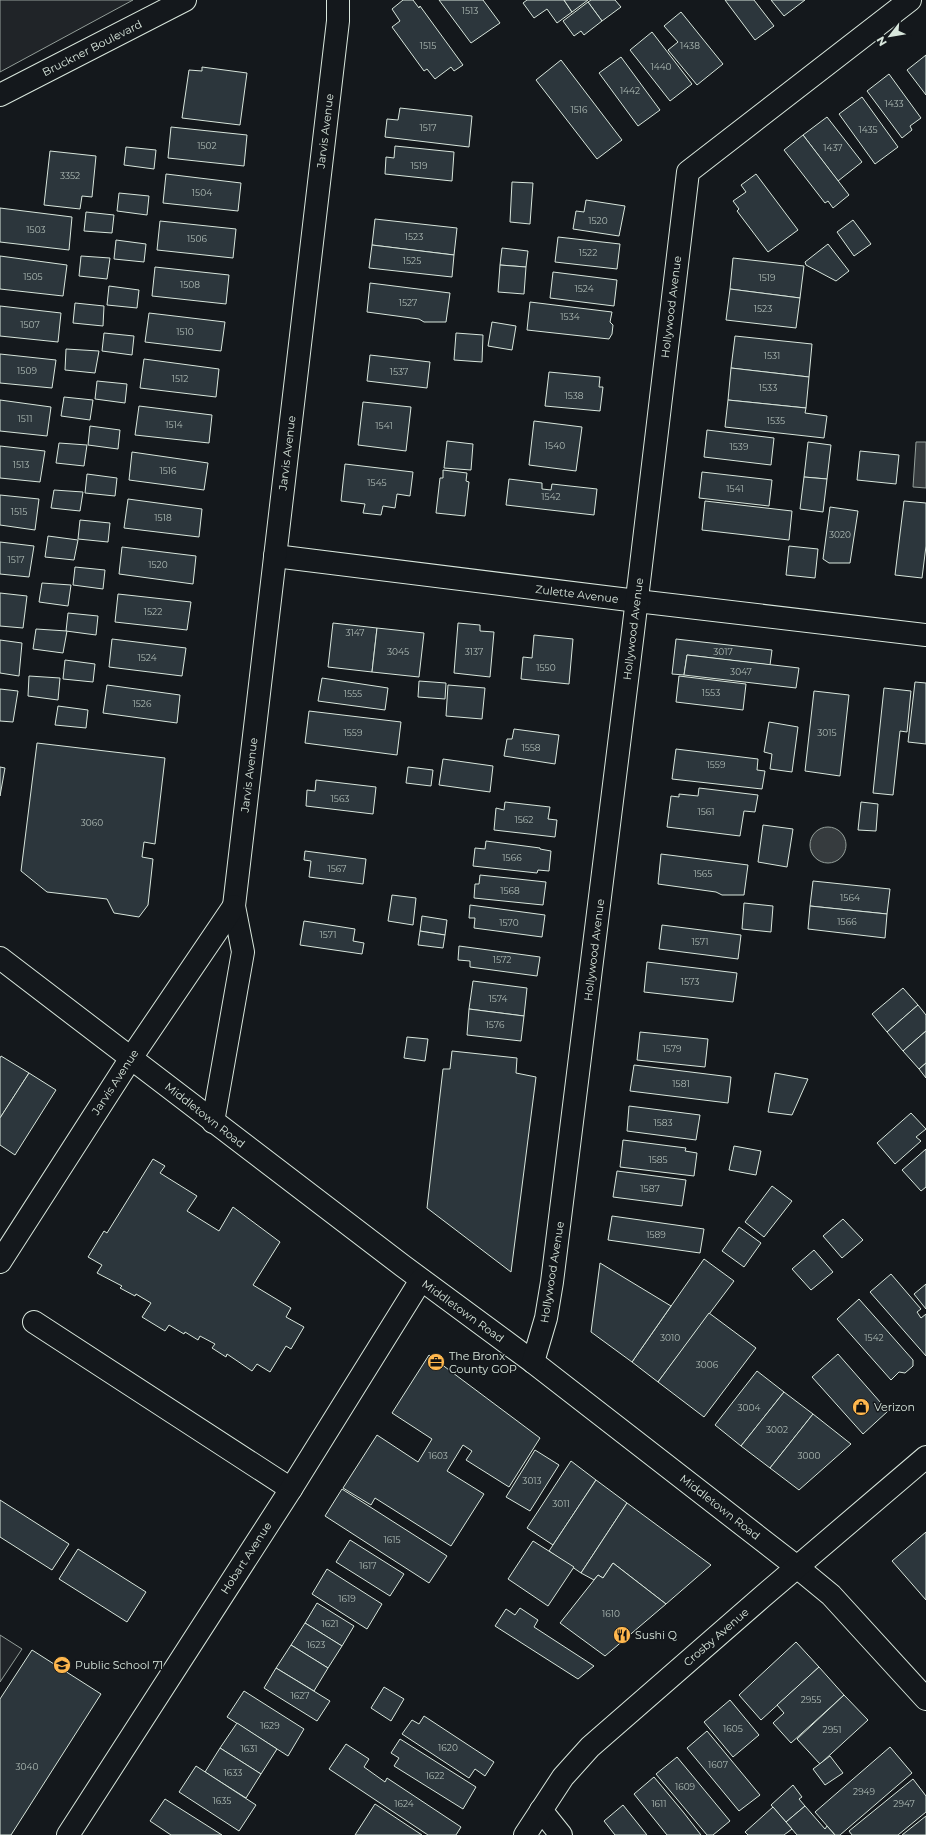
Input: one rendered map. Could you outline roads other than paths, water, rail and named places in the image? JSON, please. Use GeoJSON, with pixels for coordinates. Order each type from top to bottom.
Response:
{"type":"FeatureCollection","features":[{"type":"Feature","properties":{"kind":"street","name":"Bruckner Boulevard"},"geometry":{"type":"LineString","coordinates":[[0,95],[185,0]]}},
{"type":"Feature","properties":{"kind":"street","name":"Jarvis Avenue"},"geometry":{"type":"LineString","coordinates":[[213,1122],[243,952],[234,906],[338,21],[338,0]]}},
{"type":"Feature","properties":{"kind":"street","name":"Hollywood Avenue"},"geometry":{"type":"LineString","coordinates":[[533,1362],[546,1318],[552,1282],[637,601],[688,172],[910,0]]}},
{"type":"Feature","properties":{"kind":"street","name":"Zulette Avenue"},"geometry":{"type":"LineString","coordinates":[[275,556],[926,635]]}},
{"type":"Feature","properties":{"kind":"street","name":"Jarvis Avenue"},"geometry":{"type":"LineString","coordinates":[[0,1262],[131,1058],[234,906]]}},
{"type":"Feature","properties":{"kind":"street","name":"Middletown Road"},"geometry":{"type":"LineString","coordinates":[[0,958],[421,1280],[533,1362],[797,1567],[831,1595],[926,1699]]}},
{"type":"Feature","properties":{"kind":"street","name":"Hobart Avenue"},"geometry":{"type":"LineString","coordinates":[[68,1835],[291,1489],[421,1280]]}},
{"type":"Feature","properties":{"kind":"street"},"geometry":{"type":"LineString","coordinates":[[34,1322],[291,1489]]}},
{"type":"Feature","properties":{"kind":"street","name":"Crosby Avenue"},"geometry":{"type":"LineString","coordinates":[[525,1835],[563,1777],[590,1747],[926,1457]]}},
{"type":"Feature","properties":{"kind":"street"},"geometry":{"type":"LineString","coordinates":[[541,1810],[561,1835]]}},
{"type":"Feature","properties":{"kind":"place","name":"The Bronx County GOP"},"geometry":{"type":"Point","coordinates":[436,1362]}},
{"type":"Feature","properties":{"kind":"place","name":"Verizon"},"geometry":{"type":"Point","coordinates":[861,1407]}},
{"type":"Feature","properties":{"kind":"place","name":"Sushi Q"},"geometry":{"type":"Point","coordinates":[622,1635]}},
{"type":"Feature","properties":{"kind":"place","name":"Public School 71"},"geometry":{"type":"Point","coordinates":[62,1665]}}]}
